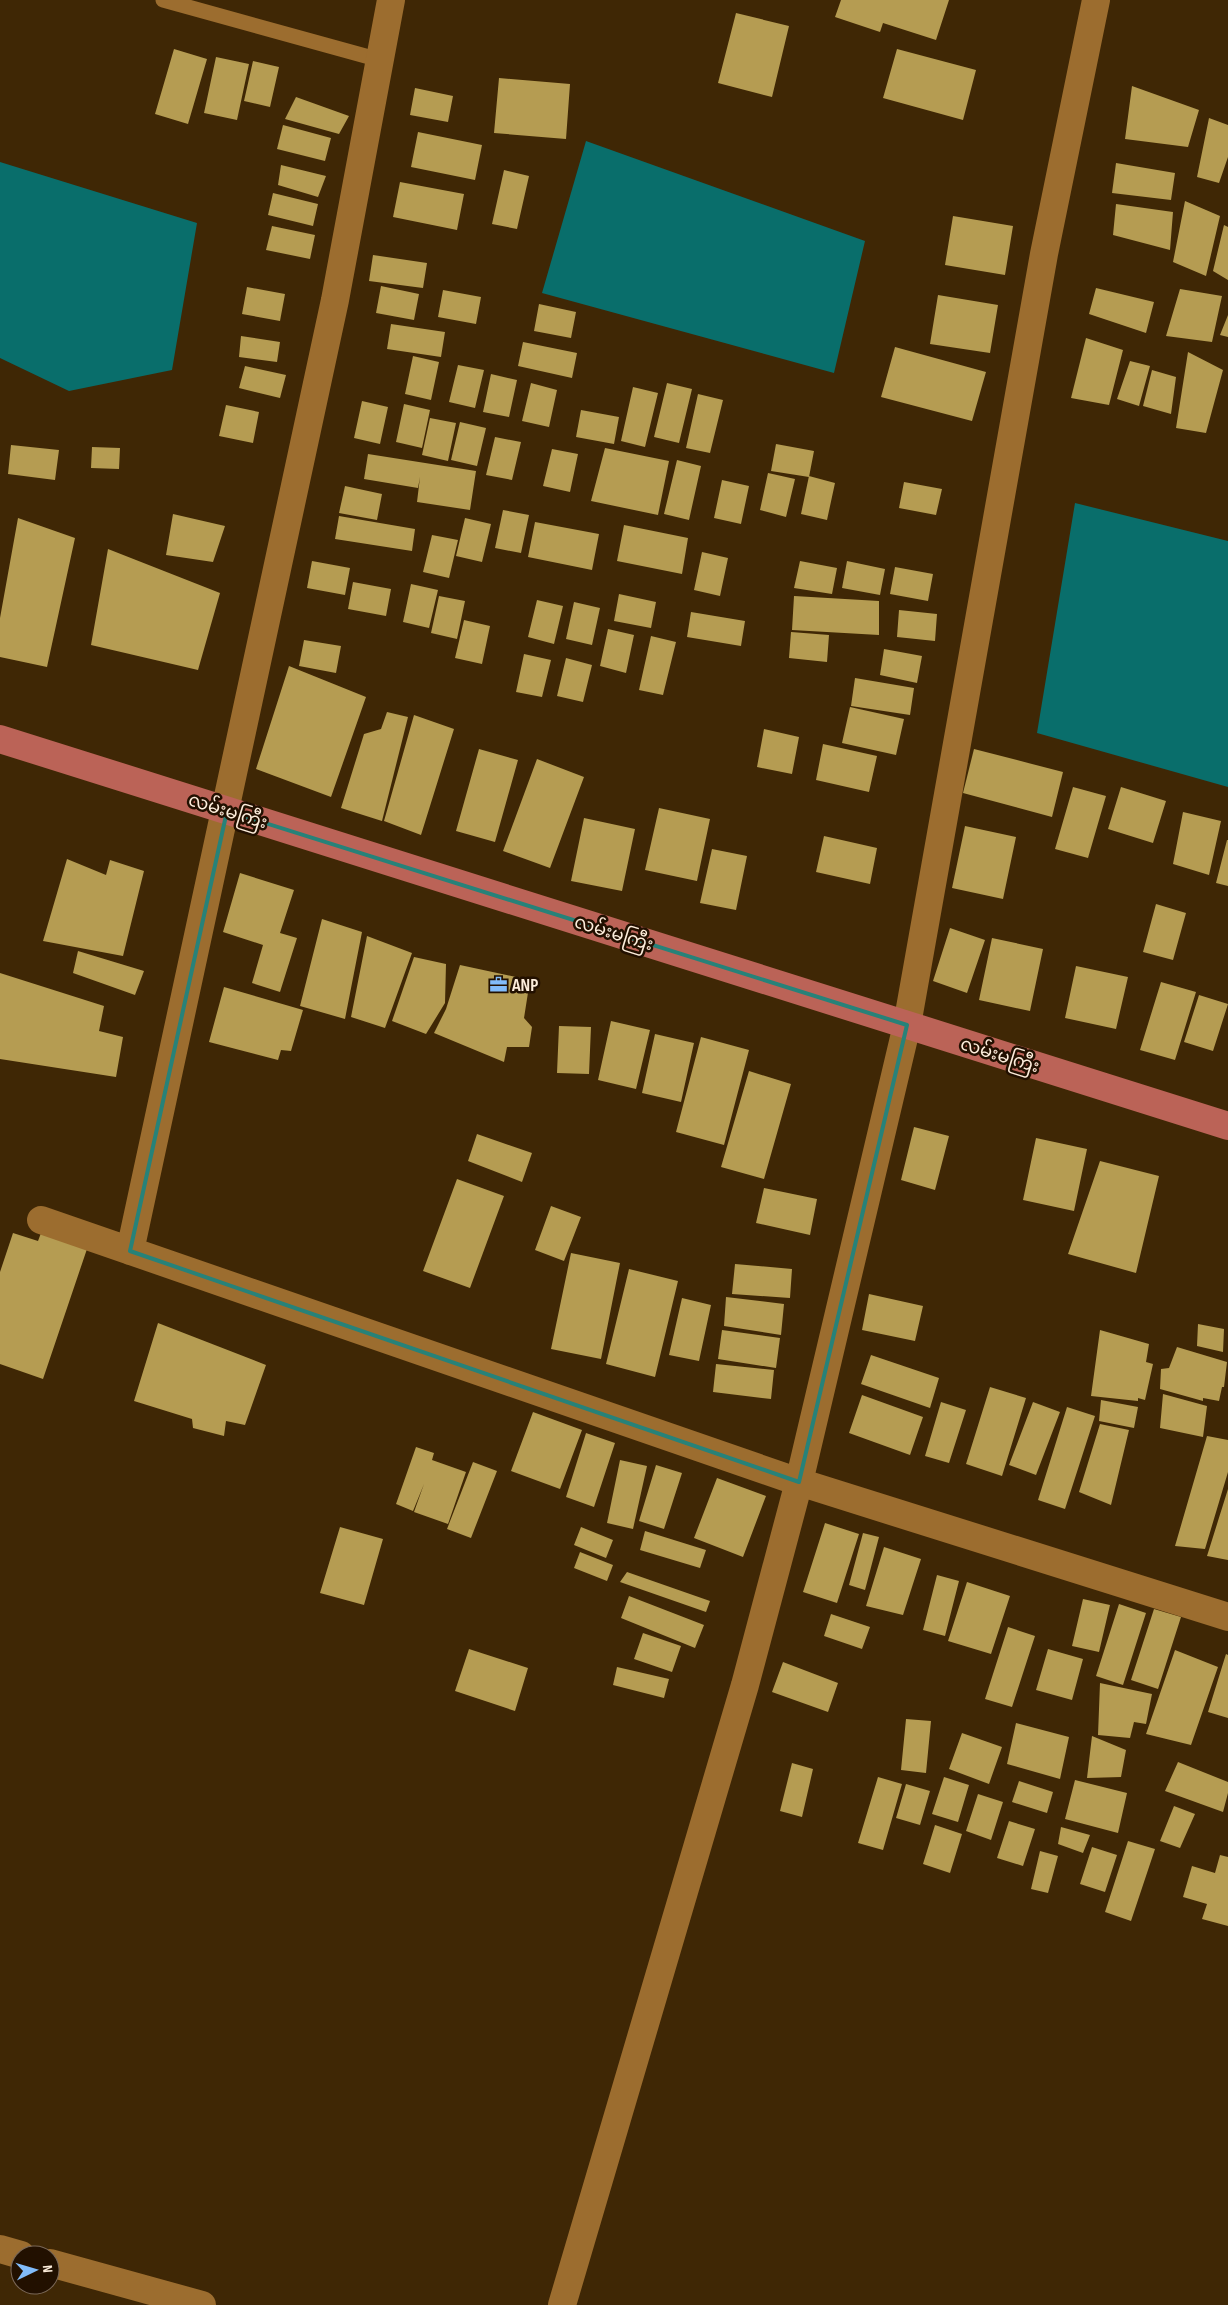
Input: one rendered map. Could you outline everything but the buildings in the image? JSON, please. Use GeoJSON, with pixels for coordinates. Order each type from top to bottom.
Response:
{"type":"FeatureCollection","features":[{"type":"Feature","properties":{"kind":"main road","name":"လမ်းမကြီး"},"geometry":{"type":"LineString","coordinates":[[0,740],[1228,1126]]}},
{"type":"Feature","properties":{"kind":"street"},"geometry":{"type":"LineString","coordinates":[[130,1251],[227,811],[335,300],[392,0]]}},
{"type":"Feature","properties":{"kind":"street"},"geometry":{"type":"LineString","coordinates":[[562,2305],[745,1686],[799,1482],[907,1025],[1044,254],[1096,0]]}},
{"type":"Feature","properties":{"kind":"street"},"geometry":{"type":"LineString","coordinates":[[41,1220],[799,1482],[1228,1618]]}},
{"type":"Feature","properties":{"kind":"street"},"geometry":{"type":"LineString","coordinates":[[60,2266],[202,2305]]}},
{"type":"Feature","properties":{"kind":"lane"},"geometry":{"type":"LineString","coordinates":[[163,0],[380,60]]}},
{"type":"Feature","properties":{"kind":"highlighted area"},"geometry":{"type":"Polygon","coordinates":[[[227,811],[907,1025],[799,1482],[130,1251],[227,811]]]}},
{"type":"Feature","properties":{"kind":"water"},"geometry":{"type":"Polygon","coordinates":[[[586,141],[865,241],[834,373],[542,293],[586,141]]]}},
{"type":"Feature","properties":{"kind":"water"},"geometry":{"type":"Polygon","coordinates":[[[0,162],[197,223],[172,370],[69,391],[0,358],[0,162]]]}},
{"type":"Feature","properties":{"kind":"water"},"geometry":{"type":"Polygon","coordinates":[[[1075,503],[1228,541],[1228,787],[1037,733],[1075,503]]]}},
{"type":"Feature","properties":{"kind":"place","name":"ANP"},"geometry":{"type":"Point","coordinates":[498,985]}}]}
